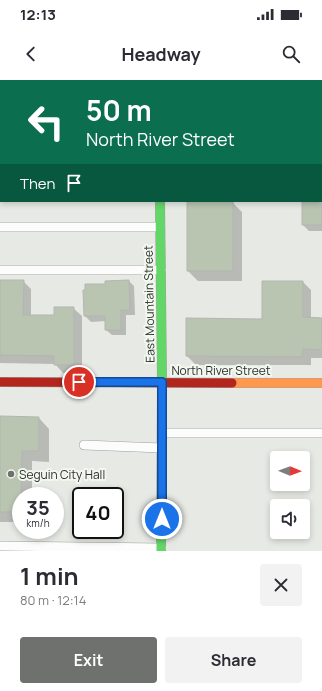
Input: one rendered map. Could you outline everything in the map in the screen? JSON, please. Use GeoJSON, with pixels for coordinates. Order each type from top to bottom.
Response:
{"type":"FeatureCollection","features":[{"type":"Feature","properties":{"kind":"street","name":"East Mountain Street"},"geometry":{"type":"LineString","coordinates":[[160,202],[162,382],[161,549]]}},
{"type":"Feature","properties":{"kind":"street","name":"North River Street"},"geometry":{"type":"LineString","coordinates":[[0,382],[322,383]]}},
{"type":"Feature","properties":{"kind":"lane"},"geometry":{"type":"LineString","coordinates":[[0,227],[160,227]]}},
{"type":"Feature","properties":{"kind":"lane"},"geometry":{"type":"LineString","coordinates":[[0,270],[161,270]]}},
{"type":"Feature","properties":{"kind":"lane"},"geometry":{"type":"LineString","coordinates":[[162,433],[322,433]]}},
{"type":"Feature","properties":{"kind":"lane"},"geometry":{"type":"LineString","coordinates":[[84,445],[162,448]]}},
{"type":"Feature","properties":{"kind":"lane"},"geometry":{"type":"LineString","coordinates":[[0,546],[161,549]]}},
{"type":"Feature","properties":{"kind":"building"},"geometry":{"type":"Polygon","coordinates":[[[187,202],[233,202],[233,271],[187,271],[187,202]]]}},
{"type":"Feature","properties":{"kind":"building"},"geometry":{"type":"Polygon","coordinates":[[[302,202],[322,202],[322,225],[302,225],[302,202]]]}},
{"type":"Feature","properties":{"kind":"building"},"geometry":{"type":"Polygon","coordinates":[[[0,280],[24,280],[23,315],[54,315],[54,307],[74,307],[74,365],[54,365],[54,356],[0,355],[0,280]]]}},
{"type":"Feature","properties":{"kind":"building"},"geometry":{"type":"Polygon","coordinates":[[[129,280],[130,310],[121,310],[121,330],[105,330],[105,316],[84,316],[83,290],[85,290],[85,284],[105,284],[105,281],[129,280]]]}},
{"type":"Feature","properties":{"kind":"building"},"geometry":{"type":"Polygon","coordinates":[[[262,281],[303,281],[303,317],[322,318],[322,350],[303,349],[302,357],[186,356],[186,318],[262,319],[262,281]]]}},
{"type":"Feature","properties":{"kind":"building","name":"Seguin City Hall"},"geometry":{"type":"Polygon","coordinates":[[[0,416],[39,417],[39,451],[22,451],[21,487],[12,487],[12,512],[0,512],[0,416]]]}},
{"type":"Feature","properties":{"kind":"traffic: fast"},"geometry":{"type":"LineString","coordinates":[[160,202],[162,382],[161,551]]}},
{"type":"Feature","properties":{"kind":"traffic: slow"},"geometry":{"type":"LineString","coordinates":[[232,383],[322,383]]}},
{"type":"Feature","properties":{"kind":"traffic: jam"},"geometry":{"type":"LineString","coordinates":[[0,382],[232,383]]}},
{"type":"Feature","properties":{"kind":"place","name":"Seguin City Hall"},"geometry":{"type":"Point","coordinates":[11,474]}},
{"type":"Feature","properties":{"kind":"route"},"geometry":{"type":"LineString","coordinates":[[79,382],[162,382],[162,519]]}}]}
